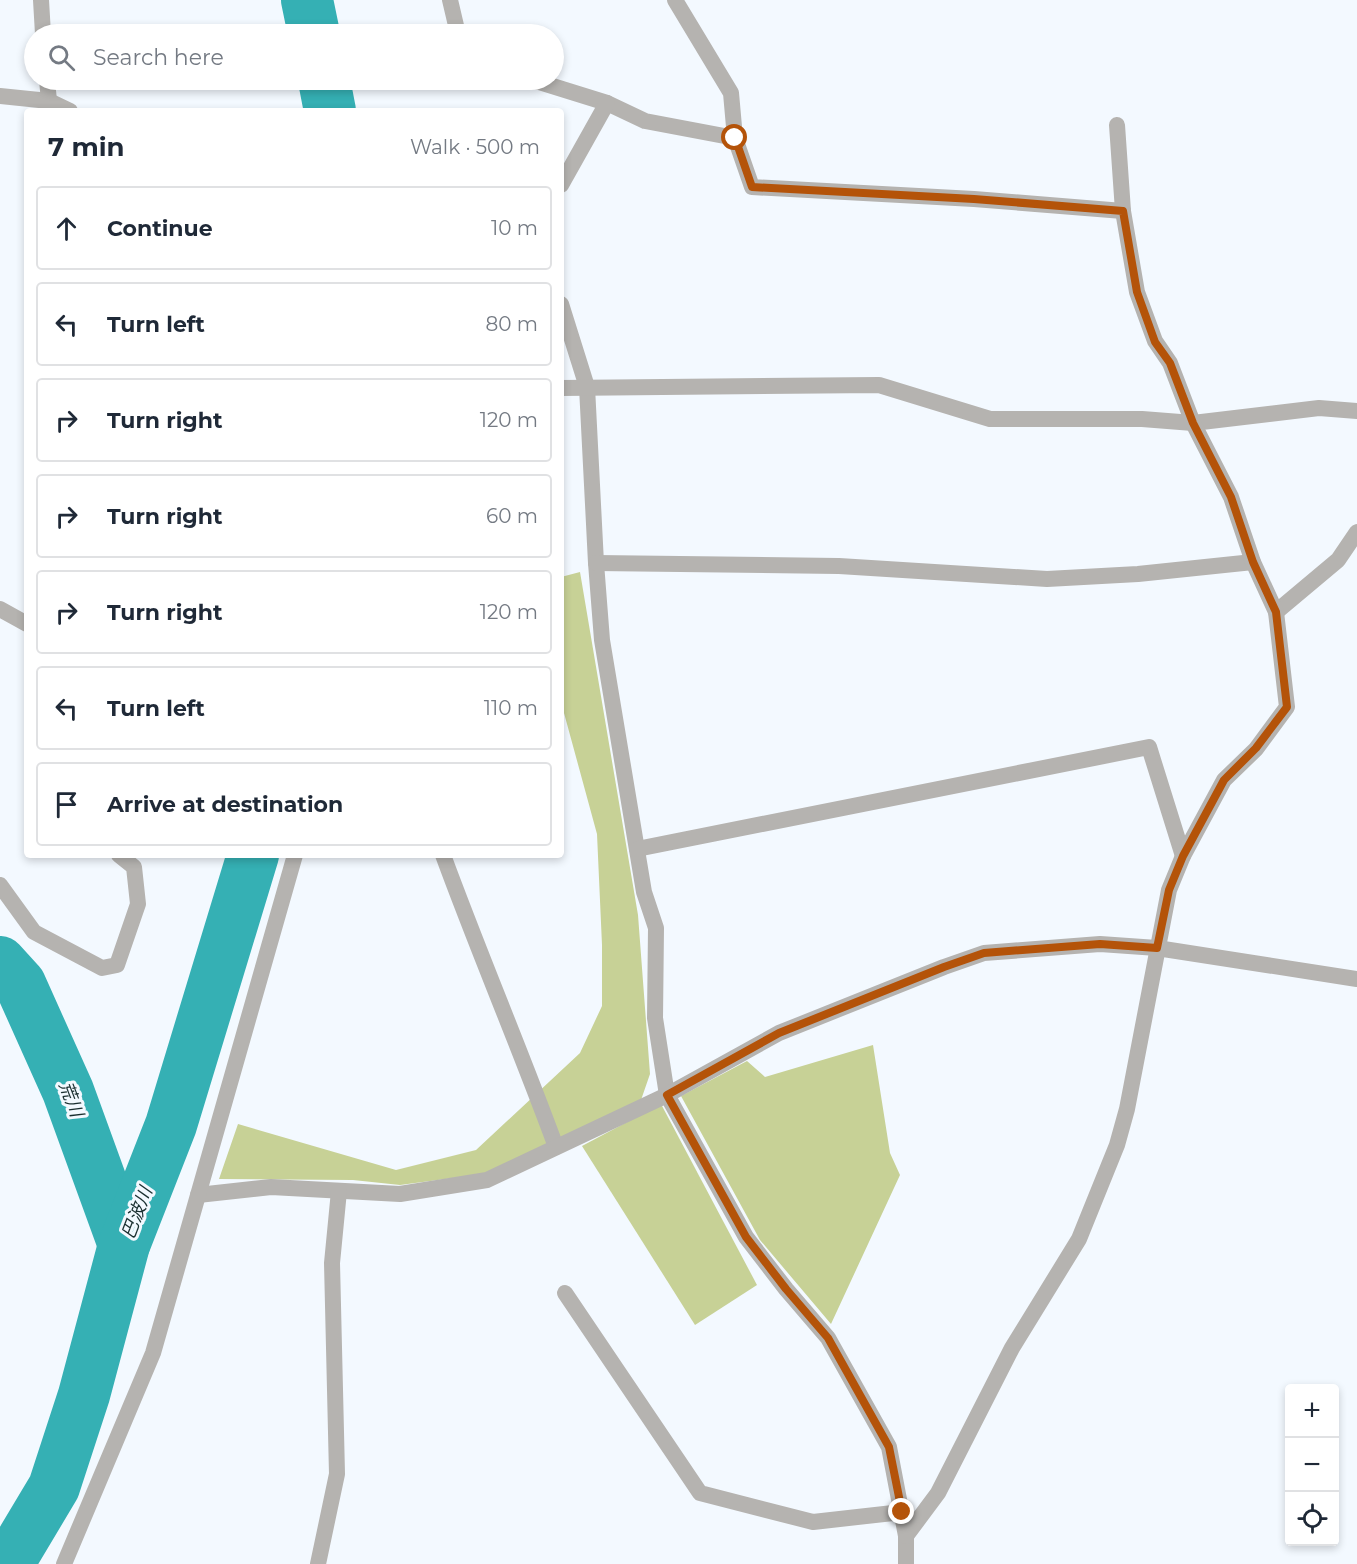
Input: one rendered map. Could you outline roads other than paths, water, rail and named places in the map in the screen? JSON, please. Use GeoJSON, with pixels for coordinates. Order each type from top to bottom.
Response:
{"type":"FeatureCollection","features":[{"type":"Feature","properties":{"kind":"street"},"geometry":{"type":"LineString","coordinates":[[41,0],[42,24]]}},
{"type":"Feature","properties":{"kind":"street"},"geometry":{"type":"LineString","coordinates":[[450,0],[456,24]]}},
{"type":"Feature","properties":{"kind":"street"},"geometry":{"type":"LineString","coordinates":[[675,0],[731,93],[735,138],[752,187],[974,199],[1123,211]]}},
{"type":"Feature","properties":{"kind":"street"},"geometry":{"type":"LineString","coordinates":[[48,90],[49,101]]}},
{"type":"Feature","properties":{"kind":"street"},"geometry":{"type":"LineString","coordinates":[[563,90],[606,104],[645,121],[735,138]]}},
{"type":"Feature","properties":{"kind":"street"},"geometry":{"type":"LineString","coordinates":[[0,96],[49,101],[64,108]]}},
{"type":"Feature","properties":{"kind":"street"},"geometry":{"type":"LineString","coordinates":[[564,180],[606,104]]}},
{"type":"Feature","properties":{"kind":"street"},"geometry":{"type":"LineString","coordinates":[[906,1536],[938,1493],[1012,1348],[1079,1239],[1117,1144],[1127,1109],[1169,890],[1183,856],[1224,780],[1256,748],[1287,707],[1276,612],[1253,562],[1231,497],[1193,423],[1170,363],[1155,342],[1137,292],[1123,211],[1117,125]]}},
{"type":"Feature","properties":{"kind":"street"},"geometry":{"type":"LineString","coordinates":[[564,314],[587,387],[602,640],[644,892],[656,928],[655,1018],[667,1095],[746,1237],[828,1338],[889,1447],[906,1536],[906,1564]]}},
{"type":"Feature","properties":{"kind":"street"},"geometry":{"type":"LineString","coordinates":[[564,388],[879,385],[990,419],[1142,419],[1193,423],[1319,408],[1357,411]]}},
{"type":"Feature","properties":{"kind":"street"},"geometry":{"type":"LineString","coordinates":[[1276,612],[1338,560],[1357,532]]}},
{"type":"Feature","properties":{"kind":"street"},"geometry":{"type":"LineString","coordinates":[[596,563],[839,566],[1047,579],[1138,574],[1253,562]]}},
{"type":"Feature","properties":{"kind":"street"},"geometry":{"type":"LineString","coordinates":[[0,609],[24,622]]}},
{"type":"Feature","properties":{"kind":"street"},"geometry":{"type":"LineString","coordinates":[[637,849],[1149,747],[1183,856]]}},
{"type":"Feature","properties":{"kind":"street"},"geometry":{"type":"LineString","coordinates":[[0,885],[34,932],[102,968],[117,965],[138,904],[134,867],[123,858]]}},
{"type":"Feature","properties":{"kind":"street"},"geometry":{"type":"LineString","coordinates":[[64,1564],[153,1353],[294,858]]}},
{"type":"Feature","properties":{"kind":"street"},"geometry":{"type":"LineString","coordinates":[[444,858],[485,967],[532,1080],[556,1147]]}},
{"type":"Feature","properties":{"kind":"street"},"geometry":{"type":"LineString","coordinates":[[198,1195],[271,1187],[400,1194],[487,1180],[667,1095],[779,1033],[984,953],[1100,944],[1157,948],[1357,979]]}},
{"type":"Feature","properties":{"kind":"street"},"geometry":{"type":"LineString","coordinates":[[318,1564],[337,1474],[332,1263],[339,1191]]}},
{"type":"Feature","properties":{"kind":"street"},"geometry":{"type":"LineString","coordinates":[[565,1293],[700,1493],[813,1522],[902,1512]]}},
{"type":"Feature","properties":{"kind":"waterway","name":"巴波川"},"geometry":{"type":"LineString","coordinates":[[307,0],[312,24]]}},
{"type":"Feature","properties":{"kind":"waterway","name":"巴波川"},"geometry":{"type":"LineString","coordinates":[[326,90],[329,108]]}},
{"type":"Feature","properties":{"kind":"waterway","name":"巴波川"},"geometry":{"type":"LineString","coordinates":[[8,1564],[54,1487],[84,1395],[124,1245],[171,1125],[252,858]]}},
{"type":"Feature","properties":{"kind":"waterway","name":"荒川"},"geometry":{"type":"LineString","coordinates":[[0,962],[20,984],[68,1091],[124,1245]]}}]}
